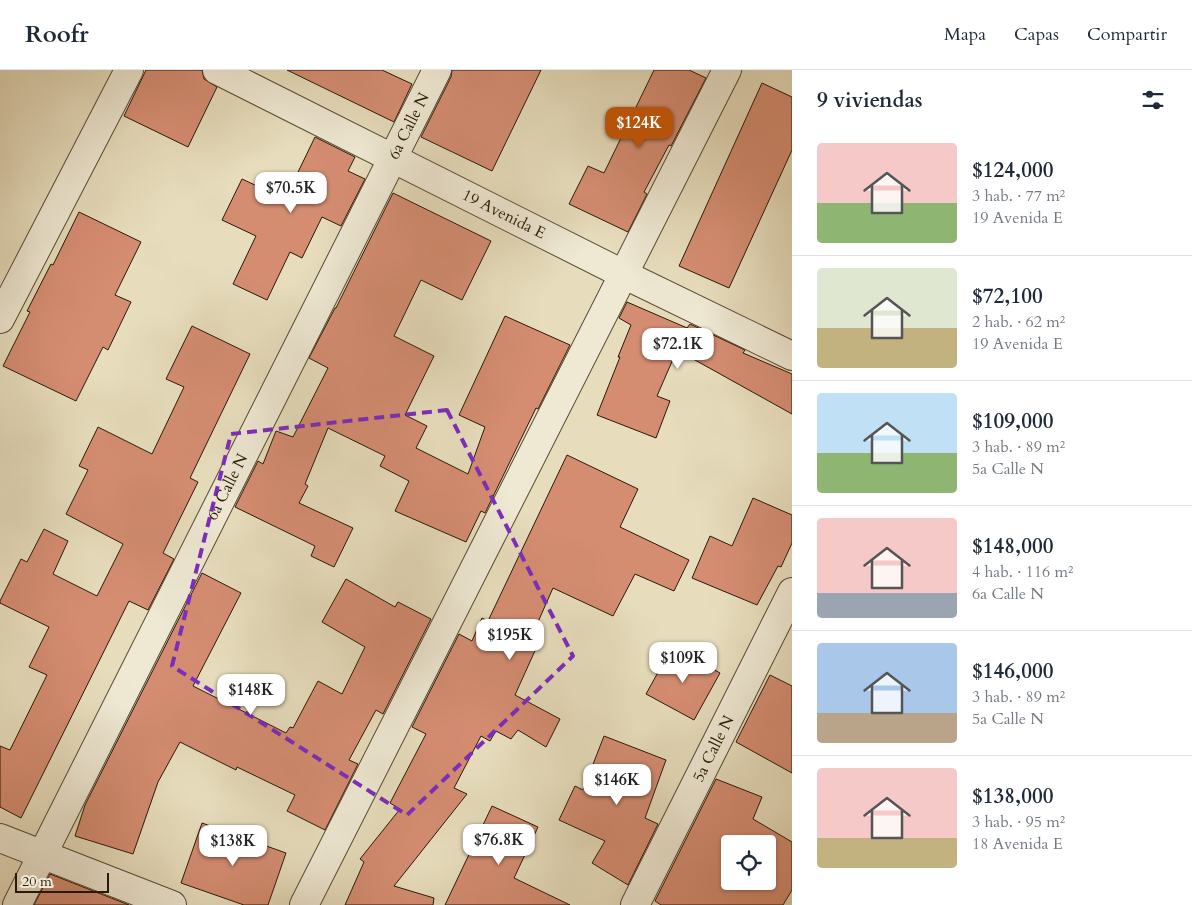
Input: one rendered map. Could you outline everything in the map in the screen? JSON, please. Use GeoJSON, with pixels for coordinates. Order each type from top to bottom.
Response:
{"type":"FeatureCollection","features":[{"type":"Feature","properties":{"kind":"street"},"geometry":{"type":"LineString","coordinates":[[0,319],[129,70]]}},
{"type":"Feature","properties":{"kind":"street","name":"19 Avenida E"},"geometry":{"type":"LineString","coordinates":[[218,70],[623,274],[792,356]]}},
{"type":"Feature","properties":{"kind":"street","name":"6a Calle N"},"geometry":{"type":"LineString","coordinates":[[17,905],[437,70]]}},
{"type":"Feature","properties":{"kind":"street"},"geometry":{"type":"LineString","coordinates":[[304,905],[727,70]]}},
{"type":"Feature","properties":{"kind":"street","name":"5a Calle N"},"geometry":{"type":"LineString","coordinates":[[635,905],[792,592]]}},
{"type":"Feature","properties":{"kind":"street"},"geometry":{"type":"LineString","coordinates":[[0,838],[172,905]]}},
{"type":"Feature","properties":{"kind":"highlighted area"},"geometry":{"type":"Polygon","coordinates":[[[447,410],[573,656],[407,815],[172,666],[231,434],[447,410]]]}},
{"type":"Feature","properties":{"kind":"building"},"geometry":{"type":"Polygon","coordinates":[[[146,70],[202,70],[204,79],[217,87],[188,147],[124,116],[146,70]]]}},
{"type":"Feature","properties":{"kind":"building"},"geometry":{"type":"Polygon","coordinates":[[[287,70],[382,70],[412,84],[394,122],[287,70]]]}},
{"type":"Feature","properties":{"kind":"building"},"geometry":{"type":"Polygon","coordinates":[[[452,70],[541,70],[492,171],[421,137],[451,77],[452,70]]]}},
{"type":"Feature","properties":{"kind":"building"},"geometry":{"type":"Polygon","coordinates":[[[654,70],[689,70],[706,78],[671,146],[669,145],[644,192],[647,194],[628,232],[569,204],[588,166],[604,173],[654,70]]]}},
{"type":"Feature","properties":{"kind":"building"},"geometry":{"type":"Polygon","coordinates":[[[762,83],[792,97],[792,150],[729,288],[679,266],[762,83]]]}},
{"type":"Feature","properties":{"kind":"building"},"geometry":{"type":"Polygon","coordinates":[[[315,137],[355,157],[348,171],[365,179],[341,226],[322,217],[302,258],[290,252],[267,300],[233,284],[256,236],[222,220],[242,179],[285,199],[315,137]]]}},
{"type":"Feature","properties":{"kind":"building"},"geometry":{"type":"Polygon","coordinates":[[[393,193],[491,241],[462,300],[421,280],[394,336],[434,356],[405,415],[427,426],[416,448],[468,474],[485,427],[459,415],[505,316],[570,345],[538,409],[536,408],[485,513],[481,511],[466,542],[395,511],[409,481],[380,466],[385,456],[328,428],[305,484],[308,486],[299,503],[353,528],[334,567],[311,556],[315,546],[235,507],[258,461],[263,464],[276,431],[293,437],[328,368],[309,358],[393,193]]]}},
{"type":"Feature","properties":{"kind":"building"},"geometry":{"type":"Polygon","coordinates":[[[79,212],[141,242],[115,295],[131,302],[108,350],[103,347],[76,401],[3,366],[30,312],[27,311],[51,264],[53,265],[79,212]]]}},
{"type":"Feature","properties":{"kind":"building"},"geometry":{"type":"Polygon","coordinates":[[[627,302],[687,328],[690,324],[745,350],[743,353],[792,374],[792,414],[677,350],[657,396],[670,401],[656,438],[597,415],[631,325],[619,318],[627,302]]]}},
{"type":"Feature","properties":{"kind":"building"},"geometry":{"type":"Polygon","coordinates":[[[192,326],[250,354],[190,478],[198,482],[163,553],[174,559],[148,610],[129,601],[21,818],[0,807],[0,746],[10,750],[47,675],[29,667],[49,627],[0,603],[0,601],[21,559],[27,562],[44,529],[68,541],[53,574],[97,596],[123,544],[66,514],[88,470],[79,466],[98,427],[152,454],[184,387],[166,379],[192,326]]]}},
{"type":"Feature","properties":{"kind":"building"},"geometry":{"type":"Polygon","coordinates":[[[567,455],[638,489],[620,527],[689,560],[674,591],[635,574],[613,616],[553,588],[530,640],[538,644],[515,695],[560,719],[546,747],[518,730],[511,739],[496,731],[490,741],[481,736],[454,788],[467,794],[394,886],[434,898],[433,905],[345,905],[364,862],[360,859],[400,809],[390,803],[426,734],[412,727],[459,634],[472,641],[482,618],[488,621],[567,455]]]}},
{"type":"Feature","properties":{"kind":"building"},"geometry":{"type":"Polygon","coordinates":[[[753,498],[792,515],[792,543],[781,567],[778,566],[757,605],[692,578],[710,536],[732,546],[753,498]]]}},
{"type":"Feature","properties":{"kind":"building"},"geometry":{"type":"Polygon","coordinates":[[[202,573],[241,593],[193,686],[286,733],[290,727],[293,728],[318,681],[342,694],[365,647],[322,622],[346,579],[395,607],[398,602],[431,619],[383,714],[376,710],[349,760],[358,764],[325,830],[287,811],[295,795],[237,767],[236,770],[180,742],[158,782],[133,854],[75,836],[85,805],[202,573]]]}},
{"type":"Feature","properties":{"kind":"building"},"geometry":{"type":"Polygon","coordinates":[[[672,647],[720,673],[694,720],[646,694],[672,647]]]}},
{"type":"Feature","properties":{"kind":"building"},"geometry":{"type":"Polygon","coordinates":[[[770,675],[792,686],[792,773],[736,742],[770,675]]]}},
{"type":"Feature","properties":{"kind":"building"},"geometry":{"type":"Polygon","coordinates":[[[604,736],[666,760],[645,818],[658,824],[628,885],[592,863],[605,841],[559,820],[575,786],[583,790],[604,736]]]}},
{"type":"Feature","properties":{"kind":"building"},"geometry":{"type":"Polygon","coordinates":[[[716,779],[762,797],[753,819],[792,842],[792,890],[783,905],[661,905],[655,901],[716,779]]]}},
{"type":"Feature","properties":{"kind":"building"},"geometry":{"type":"Polygon","coordinates":[[[492,806],[538,827],[514,878],[570,905],[445,905],[492,806]]]}},
{"type":"Feature","properties":{"kind":"building"},"geometry":{"type":"Polygon","coordinates":[[[202,823],[286,853],[268,905],[244,905],[181,883],[202,823]]]}},
{"type":"Feature","properties":{"kind":"building"},"geometry":{"type":"Polygon","coordinates":[[[50,874],[129,905],[34,905],[50,874]]]}}]}
